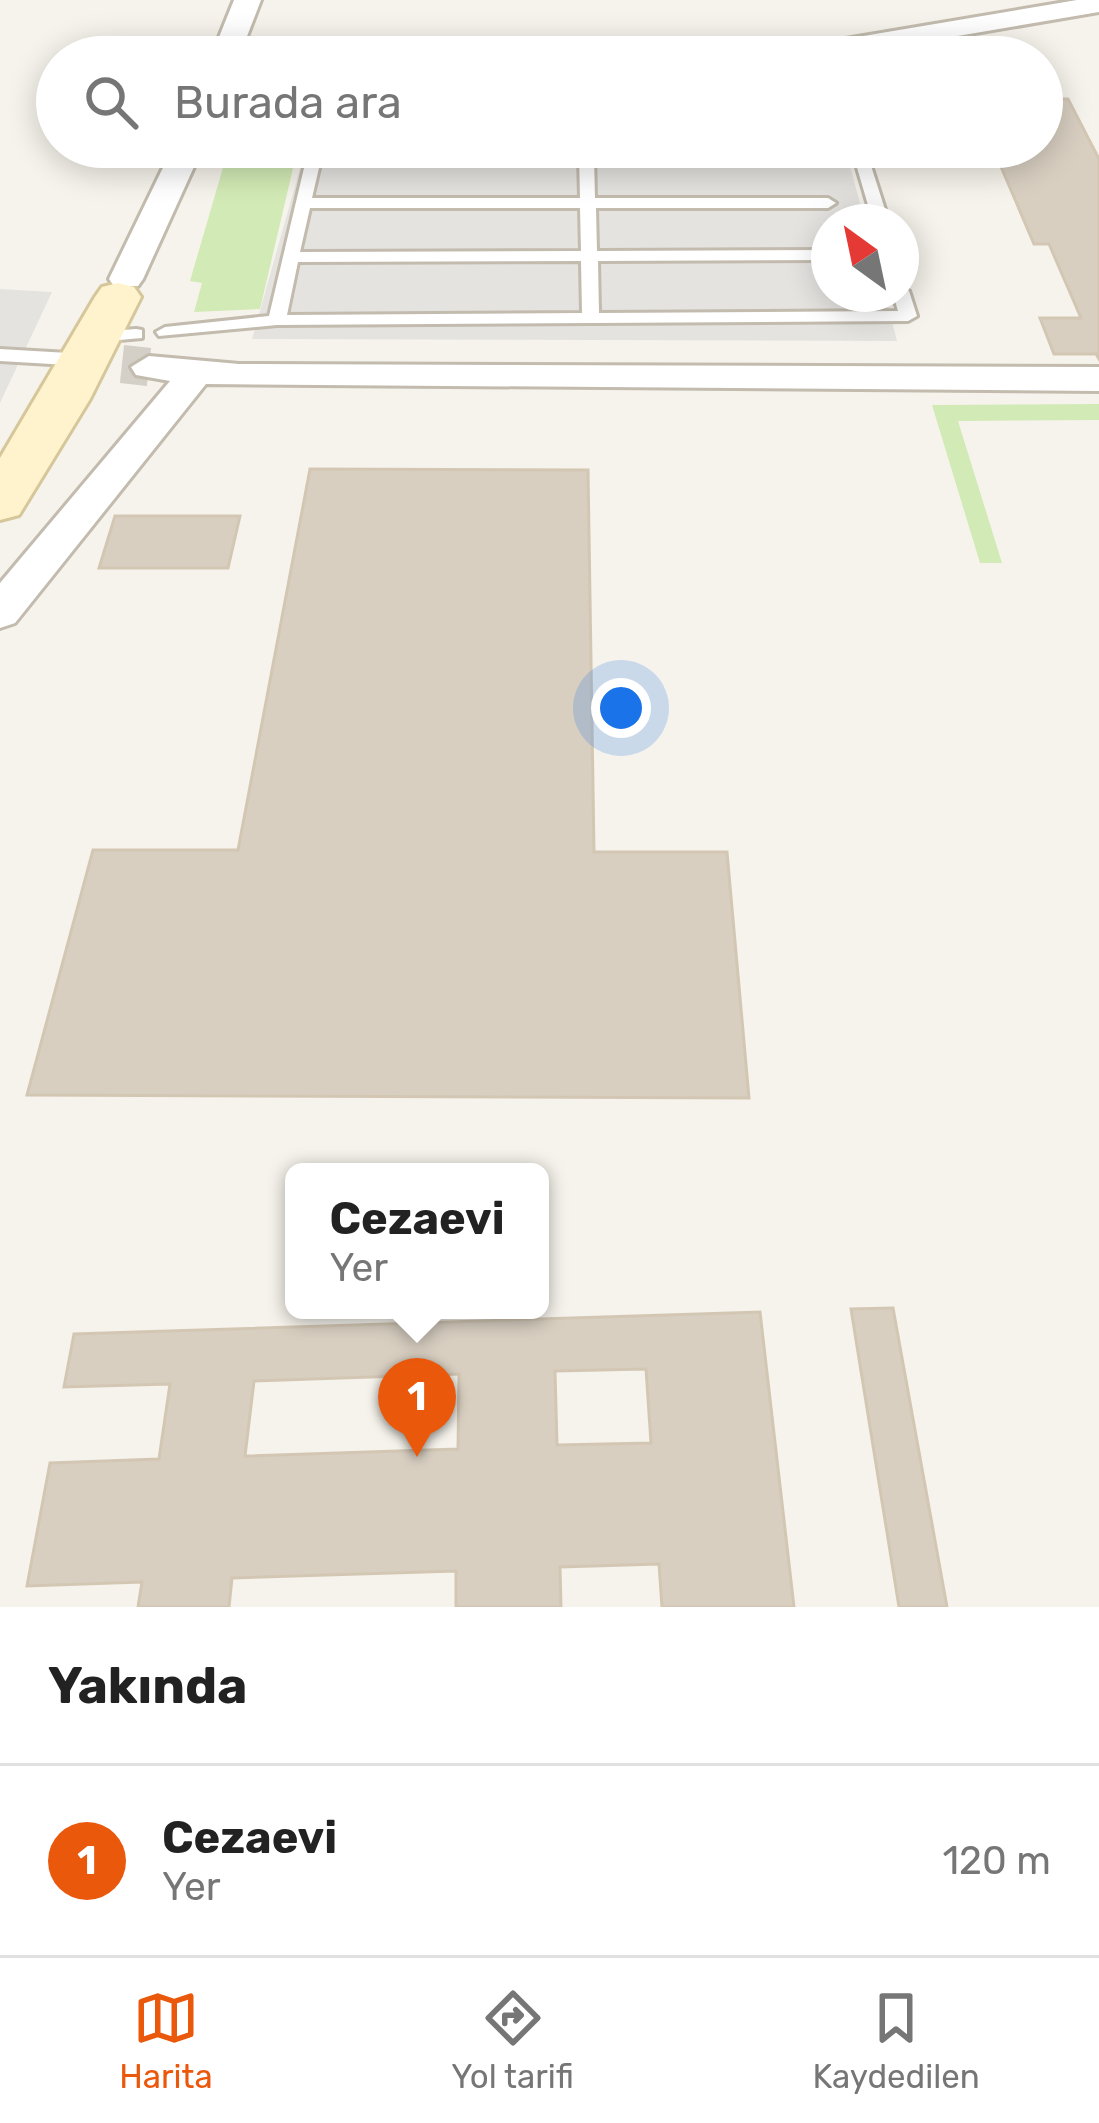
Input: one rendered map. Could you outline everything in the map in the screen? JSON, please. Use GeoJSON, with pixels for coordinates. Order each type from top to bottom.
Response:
{"type":"FeatureCollection","features":[{"type":"Feature","properties":{"kind":"street"},"geometry":{"type":"LineString","coordinates":[[233,36],[248,0]]}},
{"type":"Feature","properties":{"kind":"street"},"geometry":{"type":"LineString","coordinates":[[910,36],[1099,4]]}},
{"type":"Feature","properties":{"kind":"street"},"geometry":{"type":"LineString","coordinates":[[0,501],[119,329],[180,168]]}},
{"type":"Feature","properties":{"kind":"street"},"geometry":{"type":"LineString","coordinates":[[119,329],[197,372],[1099,379]]}},
{"type":"Feature","properties":{"kind":"street"},"geometry":{"type":"LineString","coordinates":[[0,611],[197,372]]}},
{"type":"Feature","properties":{"kind":"lane"},"geometry":{"type":"LineString","coordinates":[[277,320],[311,168]]}},
{"type":"Feature","properties":{"kind":"lane"},"geometry":{"type":"LineString","coordinates":[[587,168],[591,315]]}},
{"type":"Feature","properties":{"kind":"lane"},"geometry":{"type":"LineString","coordinates":[[865,168],[876,204]]}},
{"type":"Feature","properties":{"kind":"lane"},"geometry":{"type":"LineString","coordinates":[[303,202],[828,203]]}},
{"type":"Feature","properties":{"kind":"lane"},"geometry":{"type":"LineString","coordinates":[[291,256],[811,255]]}},
{"type":"Feature","properties":{"kind":"lane"},"geometry":{"type":"LineString","coordinates":[[165,332],[277,320],[908,316],[907,312]]}},
{"type":"Feature","properties":{"kind":"lane"},"geometry":{"type":"LineString","coordinates":[[0,356],[119,329]]}},
{"type":"Feature","properties":{"kind":"green space"},"geometry":{"type":"Polygon","coordinates":[[[223,168],[293,168],[260,309],[194,312],[202,283],[190,281],[223,168]]]}},
{"type":"Feature","properties":{"kind":"green space"},"geometry":{"type":"Polygon","coordinates":[[[1099,404],[1099,420],[958,421],[1002,563],[980,563],[932,405],[1099,404]]]}},
{"type":"Feature","properties":{"kind":"shaded area"},"geometry":{"type":"Polygon","coordinates":[[[300,168],[851,168],[860,204],[811,204],[811,312],[890,312],[897,341],[252,339],[300,168]]]}},
{"type":"Feature","properties":{"kind":"shaded area"},"geometry":{"type":"Polygon","coordinates":[[[0,289],[52,292],[0,403],[0,289]]]}},
{"type":"Feature","properties":{"kind":"building"},"geometry":{"type":"Polygon","coordinates":[[[1063,99],[1068,99],[1099,159],[1099,359],[1096,354],[1054,354],[1040,318],[1081,318],[1049,244],[1034,244],[1002,168],[1063,168],[1063,99]]]}},
{"type":"Feature","properties":{"kind":"building"},"geometry":{"type":"Polygon","coordinates":[[[310,469],[588,470],[594,852],[727,852],[749,1098],[27,1095],[93,850],[238,850],[310,469]]]}},
{"type":"Feature","properties":{"kind":"building"},"geometry":{"type":"Polygon","coordinates":[[[115,516],[240,516],[228,568],[99,568],[115,516]]]}},
{"type":"Feature","properties":{"kind":"building"},"geometry":{"type":"Polygon","coordinates":[[[893,1308],[947,1607],[899,1607],[851,1309],[893,1308]]]}},
{"type":"Feature","properties":{"kind":"building"},"geometry":{"type":"Polygon","coordinates":[[[760,1312],[794,1607],[662,1607],[659,1564],[560,1567],[561,1607],[456,1607],[456,1571],[232,1578],[229,1607],[138,1607],[142,1582],[27,1586],[50,1463],[159,1459],[170,1384],[64,1387],[74,1334],[760,1312]],[[646,1369],[555,1371],[557,1445],[651,1443],[646,1369]],[[459,1374],[254,1381],[245,1456],[458,1449],[459,1374]]]}},
{"type":"Feature","properties":{"kind":"tunnel"},"geometry":{"type":"LineString","coordinates":[[122,364],[149,367]]}},
{"type":"Feature","properties":{"kind":"place","name":"Cezaevi"},"geometry":{"type":"Point","coordinates":[417,1457]}}]}
